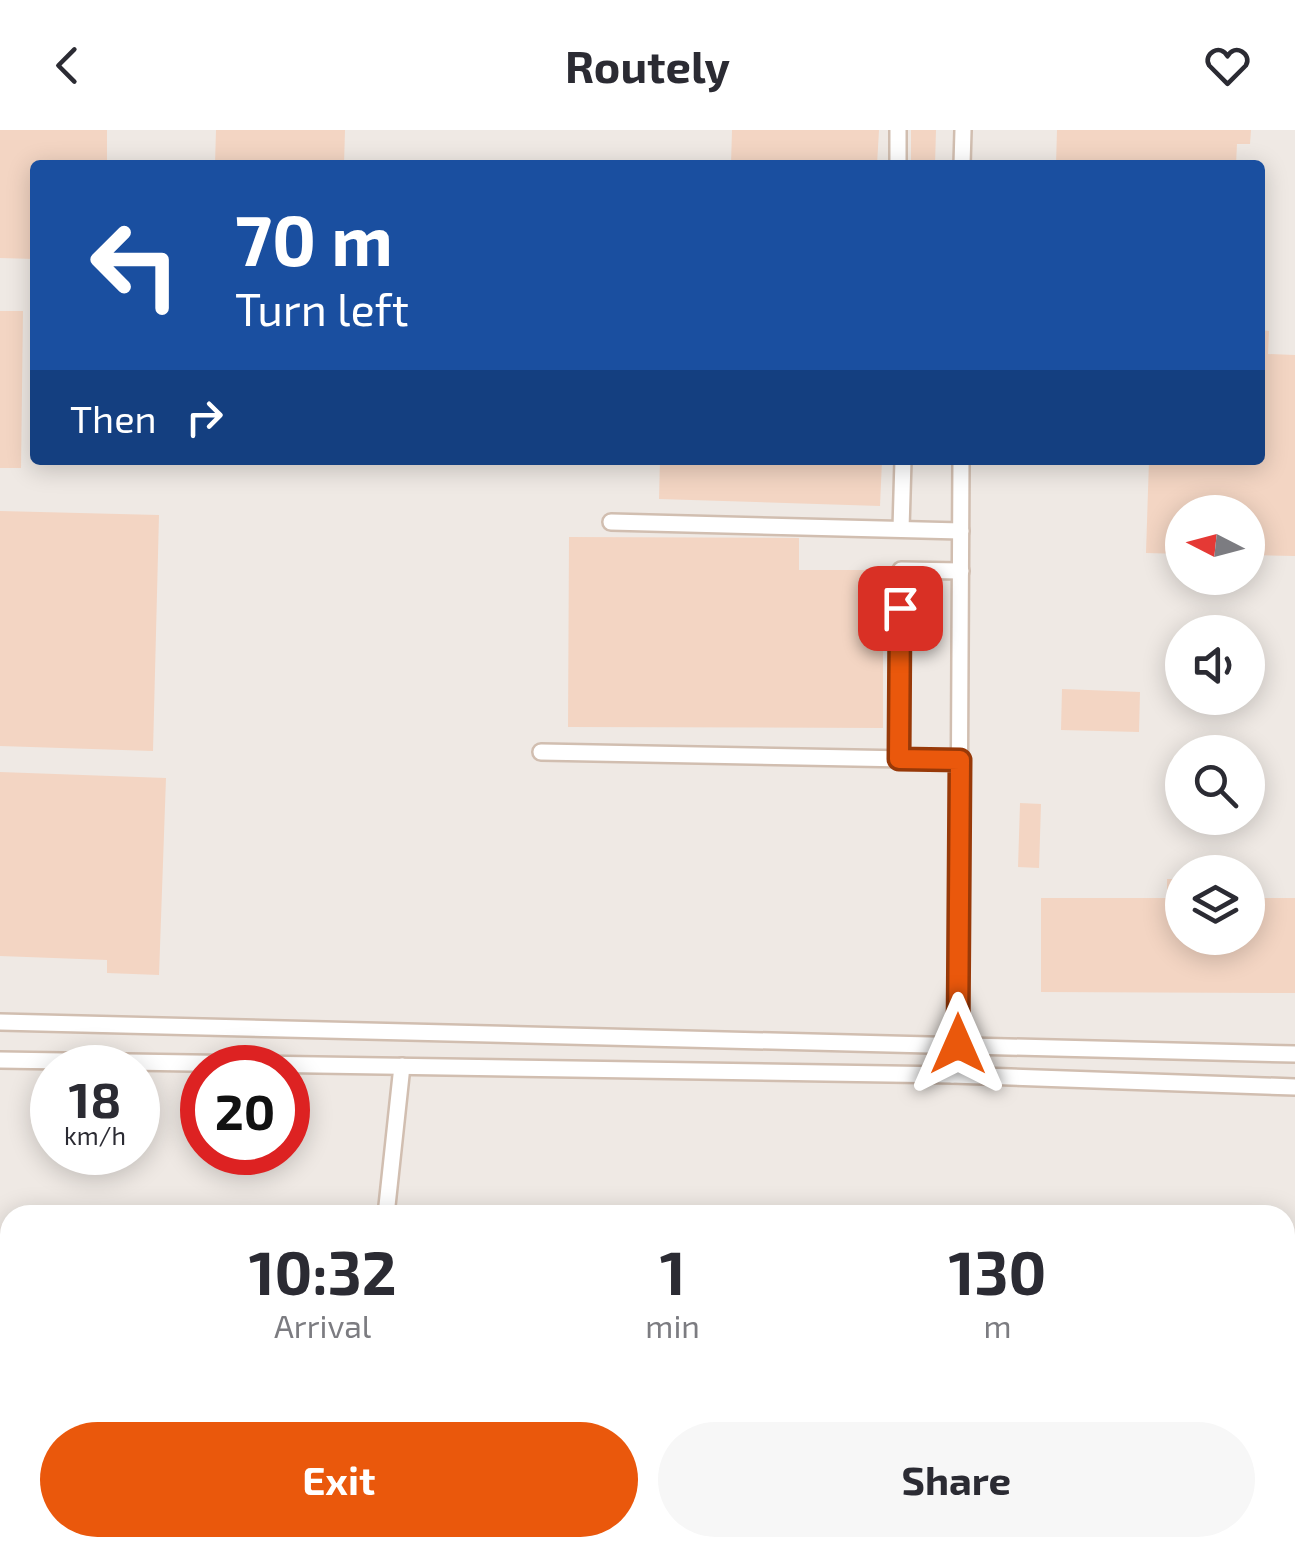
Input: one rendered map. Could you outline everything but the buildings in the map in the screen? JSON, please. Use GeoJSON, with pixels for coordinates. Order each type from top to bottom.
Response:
{"type":"FeatureCollection","features":[{"type":"Feature","properties":{"kind":"lane"},"geometry":{"type":"LineString","coordinates":[[898,130],[898,160]]}},
{"type":"Feature","properties":{"kind":"lane"},"geometry":{"type":"LineString","coordinates":[[962,160],[963,130]]}},
{"type":"Feature","properties":{"kind":"lane"},"geometry":{"type":"LineString","coordinates":[[900,528],[903,465]]}},
{"type":"Feature","properties":{"kind":"lane"},"geometry":{"type":"LineString","coordinates":[[952,1075],[958,1044],[961,465]]}},
{"type":"Feature","properties":{"kind":"lane"},"geometry":{"type":"LineString","coordinates":[[611,522],[961,531]]}},
{"type":"Feature","properties":{"kind":"lane"},"geometry":{"type":"LineString","coordinates":[[899,759],[901,570],[960,572]]}},
{"type":"Feature","properties":{"kind":"lane"},"geometry":{"type":"LineString","coordinates":[[541,752],[960,760]]}},
{"type":"Feature","properties":{"kind":"lane"},"geometry":{"type":"LineString","coordinates":[[0,1022],[1295,1054]]}},
{"type":"Feature","properties":{"kind":"lane"},"geometry":{"type":"LineString","coordinates":[[0,1060],[952,1075],[1295,1087]]}},
{"type":"Feature","properties":{"kind":"lane"},"geometry":{"type":"LineString","coordinates":[[387,1205],[402,1066]]}},
{"type":"Feature","properties":{"kind":"shaded area"},"geometry":{"type":"Polygon","coordinates":[[[0,130],[1295,130],[1295,1205],[0,1205],[0,130]]]}},
{"type":"Feature","properties":{"kind":"route"},"geometry":{"type":"LineString","coordinates":[[900,608],[899,759],[960,760],[958,1044]]}}]}
